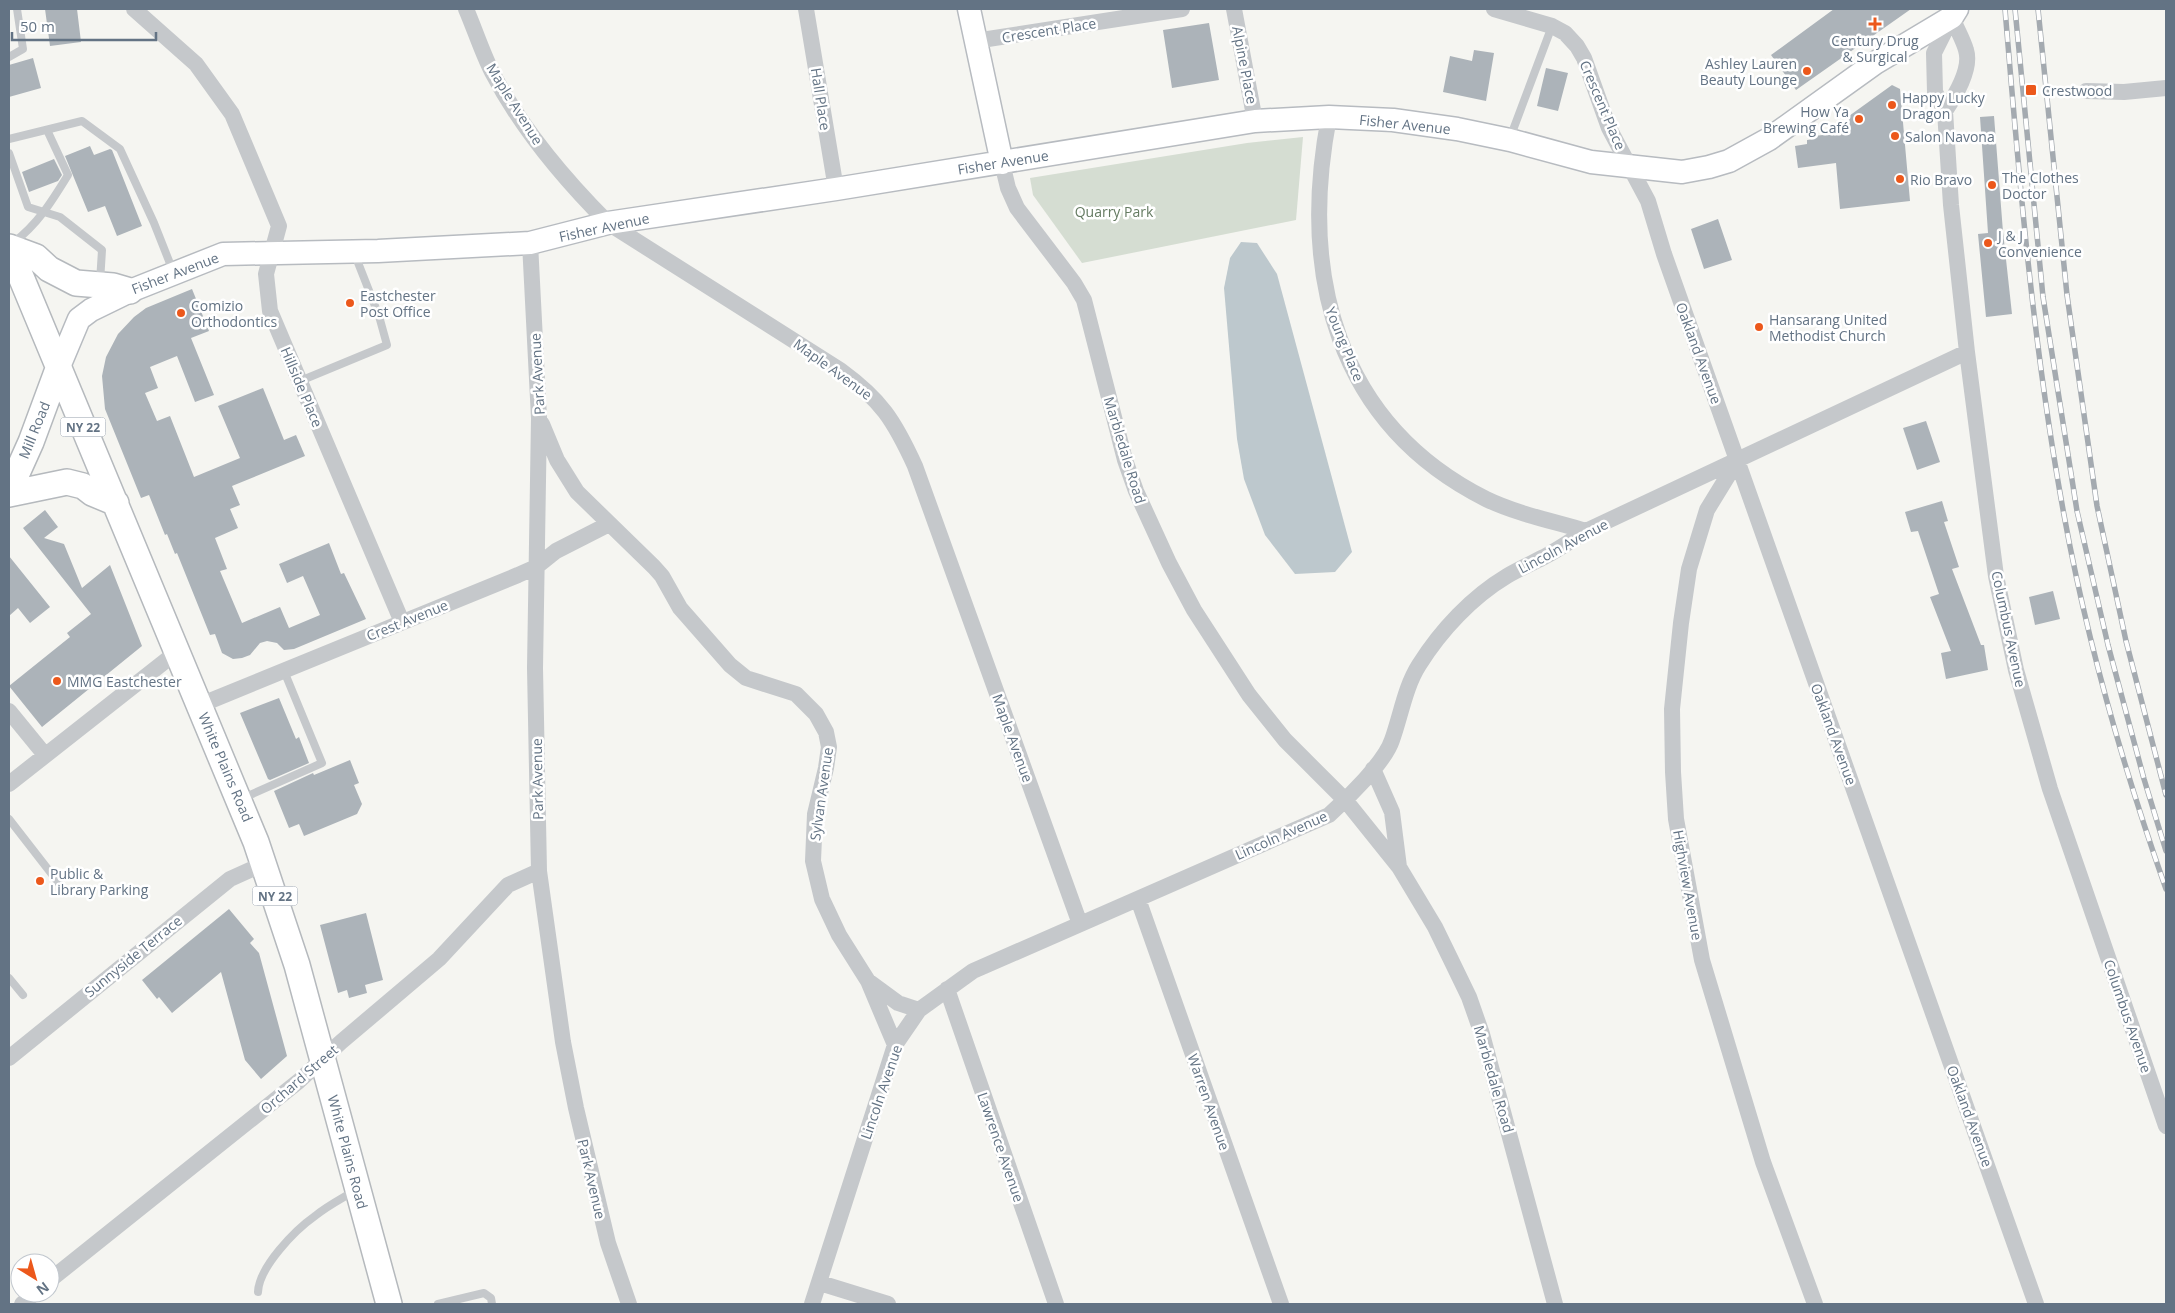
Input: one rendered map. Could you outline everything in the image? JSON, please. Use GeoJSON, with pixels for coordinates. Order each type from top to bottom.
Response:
{"type":"FeatureCollection","features":[{"type":"Feature","properties":{"kind":"main road"},"geometry":{"type":"LineString","coordinates":[[9,247],[36,257],[49,269],[76,283],[130,290]]}},
{"type":"Feature","properties":{"kind":"main road","name":"White Plains Road"},"geometry":{"type":"LineString","coordinates":[[9,247],[58,369],[240,799],[297,965],[389,1304]]}},
{"type":"Feature","properties":{"kind":"main road","name":"Mill Road"},"geometry":{"type":"LineString","coordinates":[[9,490],[31,442],[58,369]]}},
{"type":"Feature","properties":{"kind":"main road"},"geometry":{"type":"LineString","coordinates":[[9,494],[67,482],[83,486],[92,493],[116,504]]}},
{"type":"Feature","properties":{"kind":"street","name":"Hillside Place"},"geometry":{"type":"LineString","coordinates":[[134,9],[196,64],[232,114],[279,226],[266,274],[270,311],[402,622]]}},
{"type":"Feature","properties":{"kind":"street","name":"Maple Avenue"},"geometry":{"type":"LineString","coordinates":[[466,9],[492,72],[526,127],[582,197],[608,223],[840,370],[872,396],[888,414],[900,432],[915,466],[1080,924]]}},
{"type":"Feature","properties":{"kind":"street","name":"Hall Place"},"geometry":{"type":"LineString","coordinates":[[806,9],[836,189]]}},
{"type":"Feature","properties":{"kind":"street","name":"Marbledale Road"},"geometry":{"type":"LineString","coordinates":[[969,9],[1008,188],[1014,202],[1084,300],[1126,460],[1136,491],[1169,563],[1194,610],[1249,695],[1285,740],[1346,801],[1399,867],[1435,927],[1469,997],[1482,1034],[1555,1304]]}},
{"type":"Feature","properties":{"kind":"street","name":"Crescent Place"},"geometry":{"type":"LineString","coordinates":[[975,41],[1182,9]]}},
{"type":"Feature","properties":{"kind":"street","name":"Alpine Place"},"geometry":{"type":"LineString","coordinates":[[1234,9],[1255,121]]}},
{"type":"Feature","properties":{"kind":"street","name":"Crescent Place"},"geometry":{"type":"LineString","coordinates":[[1494,9],[1552,26],[1565,33],[1584,58],[1610,128],[1630,166]]}},
{"type":"Feature","properties":{"kind":"street","name":"Fisher Avenue"},"geometry":{"type":"LineString","coordinates":[[58,369],[79,319],[90,310],[130,290],[223,254],[353,251],[530,243],[608,223],[1002,163],[1255,121],[1329,118],[1393,120],[1457,129],[1510,140],[1591,162],[1682,172],[1729,161],[1769,139],[1882,58],[1954,13]]}},
{"type":"Feature","properties":{"kind":"street","name":"Columbus Avenue"},"geometry":{"type":"LineString","coordinates":[[1954,13],[1934,53],[1935,92],[1945,111],[1951,205],[1967,352],[1996,576],[2016,670],[2050,789],[2166,1126]]}},
{"type":"Feature","properties":{"kind":"street"},"geometry":{"type":"LineString","coordinates":[[1945,111],[1954,98],[1967,65],[1967,51],[1954,13]]}},
{"type":"Feature","properties":{"kind":"street"},"geometry":{"type":"LineString","coordinates":[[2086,91],[2124,92],[2166,88]]}},
{"type":"Feature","properties":{"kind":"street","name":"Young Place"},"geometry":{"type":"LineString","coordinates":[[1329,118],[1323,148],[1319,219],[1322,273],[1330,314],[1353,373],[1396,431],[1424,457],[1455,480],[1486,499],[1522,513],[1586,531]]}},
{"type":"Feature","properties":{"kind":"street","name":"Oakland Avenue"},"geometry":{"type":"LineString","coordinates":[[1630,166],[1648,201],[1664,254],[2036,1304]]}},
{"type":"Feature","properties":{"kind":"street","name":"Park Avenue"},"geometry":{"type":"LineString","coordinates":[[530,243],[540,418],[535,668],[539,871],[563,1042],[576,1108],[608,1244],[629,1304]]}},
{"type":"Feature","properties":{"kind":"street","name":"Lincoln Avenue"},"geometry":{"type":"LineString","coordinates":[[812,1304],[895,1045],[920,1010],[973,971],[1329,815],[1346,801],[1373,770],[1392,742],[1401,707],[1419,665],[1446,629],[1470,604],[1507,576],[1546,556],[1586,531],[1967,352]]}},
{"type":"Feature","properties":{"kind":"street","name":"Sylvan Avenue"},"geometry":{"type":"LineString","coordinates":[[540,418],[557,460],[577,492],[658,571],[680,608],[730,665],[746,678],[796,694],[816,714],[826,732],[829,747],[815,814],[813,861],[822,899],[839,935],[868,981],[895,1045]]}},
{"type":"Feature","properties":{"kind":"street","name":"Highview Avenue"},"geometry":{"type":"LineString","coordinates":[[1737,461],[1706,510],[1690,569],[1681,623],[1672,709],[1673,772],[1676,809],[1685,876],[1702,960],[1763,1162],[1815,1304]]}},
{"type":"Feature","properties":{"kind":"street","name":"Crest Avenue"},"geometry":{"type":"LineString","coordinates":[[200,706],[536,567],[556,551],[609,524]]}},
{"type":"Feature","properties":{"kind":"street"},"geometry":{"type":"LineString","coordinates":[[9,784],[178,651]]}},
{"type":"Feature","properties":{"kind":"street"},"geometry":{"type":"LineString","coordinates":[[9,711],[45,755]]}},
{"type":"Feature","properties":{"kind":"street","name":"Marbledale Road"},"geometry":{"type":"LineString","coordinates":[[1373,770],[1392,812],[1399,867]]}},
{"type":"Feature","properties":{"kind":"street","name":"Sunnyside Terrace"},"geometry":{"type":"LineString","coordinates":[[9,1058],[230,879],[263,864]]}},
{"type":"Feature","properties":{"kind":"street","name":"Orchard Street"},"geometry":{"type":"LineString","coordinates":[[60,1272],[299,1082],[341,1042],[439,959],[508,885],[539,871]]}},
{"type":"Feature","properties":{"kind":"street","name":"Warren Avenue"},"geometry":{"type":"LineString","coordinates":[[1138,899],[1281,1304]]}},
{"type":"Feature","properties":{"kind":"street","name":"Sylvan Avenue"},"geometry":{"type":"LineString","coordinates":[[868,981],[898,1003],[920,1010]]}},
{"type":"Feature","properties":{"kind":"street","name":"Lawrence Avenue"},"geometry":{"type":"LineString","coordinates":[[947,989],[1056,1304]]}},
{"type":"Feature","properties":{"kind":"street"},"geometry":{"type":"LineString","coordinates":[[820,1283],[888,1304]]}},
{"type":"Feature","properties":{"kind":"lane"},"geometry":{"type":"LineString","coordinates":[[9,57],[23,49],[17,9]]}},
{"type":"Feature","properties":{"kind":"lane"},"geometry":{"type":"LineString","coordinates":[[1510,140],[1552,26]]}},
{"type":"Feature","properties":{"kind":"lane"},"geometry":{"type":"LineString","coordinates":[[9,139],[82,121],[120,149],[154,223],[174,274]]}},
{"type":"Feature","properties":{"kind":"lane"},"geometry":{"type":"LineString","coordinates":[[9,247],[30,230],[45,212],[68,175],[47,130]]}},
{"type":"Feature","properties":{"kind":"lane"},"geometry":{"type":"LineString","coordinates":[[9,153],[28,207],[60,217],[102,250],[100,285]]}},
{"type":"Feature","properties":{"kind":"lane"},"geometry":{"type":"LineString","coordinates":[[300,381],[387,345],[379,316],[353,251]]}},
{"type":"Feature","properties":{"kind":"lane"},"geometry":{"type":"LineString","coordinates":[[240,799],[322,763],[284,671]]}},
{"type":"Feature","properties":{"kind":"lane"},"geometry":{"type":"LineString","coordinates":[[9,819],[61,886]]}},
{"type":"Feature","properties":{"kind":"lane"},"geometry":{"type":"LineString","coordinates":[[9,978],[23,995]]}},
{"type":"Feature","properties":{"kind":"lane"},"geometry":{"type":"LineString","coordinates":[[258,1292],[258,1283],[284,1243],[314,1216],[358,1189]]}},
{"type":"Feature","properties":{"kind":"lane"},"geometry":{"type":"LineString","coordinates":[[438,1304],[484,1293],[491,1298],[492,1304]]}},
{"type":"Feature","properties":{"kind":"green space","name":"Quarry Park"},"geometry":{"type":"Polygon","coordinates":[[[1303,137],[1296,220],[1082,263],[1033,195],[1030,178],[1247,143],[1303,137]]]}},
{"type":"Feature","properties":{"kind":"shaded area"},"geometry":{"type":"Polygon","coordinates":[[[1241,242],[1257,243],[1277,274],[1352,552],[1335,572],[1295,574],[1265,535],[1244,479],[1237,439],[1224,288],[1230,258],[1241,242]]]}},
{"type":"Feature","properties":{"kind":"building"},"geometry":{"type":"Polygon","coordinates":[[[45,9],[77,9],[81,42],[50,46],[45,9]]]}},
{"type":"Feature","properties":{"kind":"building"},"geometry":{"type":"Polygon","coordinates":[[[1834,9],[1911,9],[1796,90],[1771,55],[1834,9]]]}},
{"type":"Feature","properties":{"kind":"building"},"geometry":{"type":"Polygon","coordinates":[[[1209,23],[1219,80],[1172,88],[1163,30],[1209,23]]]}},
{"type":"Feature","properties":{"kind":"building"},"geometry":{"type":"Polygon","coordinates":[[[1474,50],[1494,53],[1486,101],[1443,92],[1450,56],[1472,61],[1474,50]]]}},
{"type":"Feature","properties":{"kind":"building"},"geometry":{"type":"Polygon","coordinates":[[[33,58],[41,88],[9,97],[9,65],[33,58]]]}},
{"type":"Feature","properties":{"kind":"building"},"geometry":{"type":"Polygon","coordinates":[[[1546,68],[1568,73],[1558,111],[1537,106],[1546,68]]]}},
{"type":"Feature","properties":{"kind":"building"},"geometry":{"type":"Polygon","coordinates":[[[1892,85],[1900,89],[1910,201],[1840,209],[1836,163],[1798,168],[1795,146],[1807,144],[1807,140],[1814,139],[1814,136],[1850,132],[1849,116],[1892,85]]]}},
{"type":"Feature","properties":{"kind":"building"},"geometry":{"type":"Polygon","coordinates":[[[1994,116],[2003,232],[2012,314],[1986,317],[1978,234],[1988,233],[1980,117],[1994,116]]]}},
{"type":"Feature","properties":{"kind":"building"},"geometry":{"type":"Polygon","coordinates":[[[90,146],[94,155],[112,150],[142,226],[117,236],[105,206],[88,212],[65,156],[90,146]]]}},
{"type":"Feature","properties":{"kind":"building"},"geometry":{"type":"Polygon","coordinates":[[[54,159],[62,175],[58,181],[29,192],[22,172],[54,159]]]}},
{"type":"Feature","properties":{"kind":"building"},"geometry":{"type":"Polygon","coordinates":[[[1718,219],[1732,260],[1704,269],[1691,229],[1718,219]]]}},
{"type":"Feature","properties":{"kind":"building"},"geometry":{"type":"Polygon","coordinates":[[[192,289],[209,331],[191,338],[214,395],[195,402],[177,356],[150,367],[158,388],[145,393],[157,421],[170,416],[194,477],[240,458],[218,406],[263,388],[284,440],[296,435],[305,456],[232,486],[240,505],[230,509],[238,528],[215,538],[227,569],[220,571],[242,623],[280,607],[289,628],[320,615],[303,576],[287,583],[279,564],[329,543],[341,574],[344,573],[366,619],[294,649],[284,650],[277,643],[267,641],[260,643],[250,655],[242,658],[233,659],[222,653],[215,634],[210,635],[177,553],[175,554],[167,534],[165,535],[149,495],[141,498],[105,409],[102,376],[106,357],[118,334],[134,317],[146,308],[192,289]]]}},
{"type":"Feature","properties":{"kind":"building"},"geometry":{"type":"Polygon","coordinates":[[[1926,421],[1940,462],[1917,470],[1903,428],[1926,421]]]}},
{"type":"Feature","properties":{"kind":"building"},"geometry":{"type":"Polygon","coordinates":[[[1942,501],[1948,521],[1944,522],[1959,567],[1952,569],[1981,645],[1984,645],[1988,670],[1946,679],[1941,653],[1951,651],[1930,597],[1939,594],[1918,531],[1911,532],[1905,512],[1942,501]]]}},
{"type":"Feature","properties":{"kind":"building"},"geometry":{"type":"Polygon","coordinates":[[[45,510],[58,527],[44,538],[64,544],[82,588],[110,565],[142,646],[42,727],[9,686],[70,637],[67,633],[91,614],[23,528],[45,510]]]}},
{"type":"Feature","properties":{"kind":"building"},"geometry":{"type":"Polygon","coordinates":[[[9,556],[50,607],[30,623],[18,608],[9,616],[9,556]]]}},
{"type":"Feature","properties":{"kind":"building"},"geometry":{"type":"Polygon","coordinates":[[[2053,591],[2060,619],[2035,625],[2029,597],[2053,591]]]}},
{"type":"Feature","properties":{"kind":"building"},"geometry":{"type":"Polygon","coordinates":[[[279,698],[296,739],[299,737],[309,763],[270,780],[240,713],[279,698]]]}},
{"type":"Feature","properties":{"kind":"building"},"geometry":{"type":"Polygon","coordinates":[[[350,760],[359,783],[354,785],[362,804],[357,814],[304,836],[299,824],[289,828],[274,791],[313,773],[314,775],[350,760]]]}},
{"type":"Feature","properties":{"kind":"building"},"geometry":{"type":"Polygon","coordinates":[[[229,909],[254,939],[250,943],[259,953],[287,1056],[261,1079],[245,1060],[221,972],[172,1013],[159,997],[157,999],[142,980],[229,909]]]}},
{"type":"Feature","properties":{"kind":"building"},"geometry":{"type":"Polygon","coordinates":[[[366,913],[383,980],[365,985],[367,993],[349,998],[347,990],[338,993],[320,925],[366,913]]]}},
{"type":"Feature","properties":{"kind":"railway"},"geometry":{"type":"LineString","coordinates":[[2005,9],[2035,326],[2064,515],[2095,657],[2135,797],[2166,889]]}},
{"type":"Feature","properties":{"kind":"railway"},"geometry":{"type":"LineString","coordinates":[[2015,9],[2043,297],[2077,511],[2108,645],[2144,779],[2166,851]]}},
{"type":"Feature","properties":{"kind":"railway"},"geometry":{"type":"LineString","coordinates":[[2038,9],[2067,295],[2097,506],[2126,641],[2166,795]]}},
{"type":"Feature","properties":{"kind":"place","name":"Century Drug & Surgical"},"geometry":{"type":"Point","coordinates":[1875,24]}},
{"type":"Feature","properties":{"kind":"place","name":"Ashley Lauren Beauty Lounge"},"geometry":{"type":"Point","coordinates":[1807,71]}},
{"type":"Feature","properties":{"kind":"place","name":"Crestwood"},"geometry":{"type":"Point","coordinates":[2031,90]}},
{"type":"Feature","properties":{"kind":"place","name":"Happy Lucky Dragon"},"geometry":{"type":"Point","coordinates":[1892,105]}},
{"type":"Feature","properties":{"kind":"place","name":"How Ya Brewing Café"},"geometry":{"type":"Point","coordinates":[1859,119]}},
{"type":"Feature","properties":{"kind":"place","name":"Salon Navona"},"geometry":{"type":"Point","coordinates":[1895,136]}},
{"type":"Feature","properties":{"kind":"place","name":"Rio Bravo"},"geometry":{"type":"Point","coordinates":[1900,179]}},
{"type":"Feature","properties":{"kind":"place","name":"The Clothes Doctor"},"geometry":{"type":"Point","coordinates":[1992,185]}},
{"type":"Feature","properties":{"kind":"place","name":"J & J Convenience"},"geometry":{"type":"Point","coordinates":[1988,243]}},
{"type":"Feature","properties":{"kind":"place","name":"Eastchester Post Office"},"geometry":{"type":"Point","coordinates":[350,303]}},
{"type":"Feature","properties":{"kind":"place","name":"Comizio Orthodontics"},"geometry":{"type":"Point","coordinates":[181,313]}},
{"type":"Feature","properties":{"kind":"place","name":"Hansarang United Methodist Church"},"geometry":{"type":"Point","coordinates":[1759,327]}},
{"type":"Feature","properties":{"kind":"place","name":"MMG Eastchester"},"geometry":{"type":"Point","coordinates":[57,681]}},
{"type":"Feature","properties":{"kind":"place","name":"Public & Library Parking"},"geometry":{"type":"Point","coordinates":[40,881]}}]}
